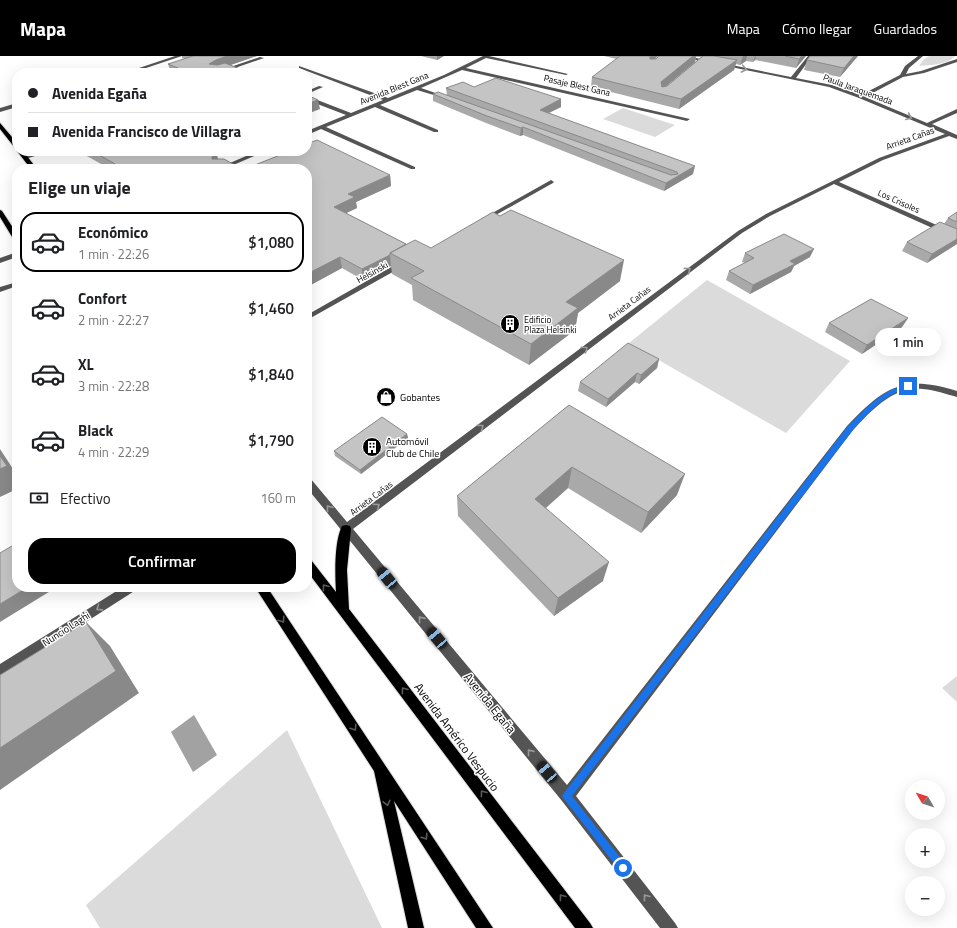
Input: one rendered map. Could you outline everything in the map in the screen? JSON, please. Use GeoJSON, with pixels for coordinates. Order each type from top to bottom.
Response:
{"type":"FeatureCollection","features":[{"type":"Feature","properties":{"kind":"main road"},"geometry":{"type":"LineString","coordinates":[[0,125],[12,141]]}},
{"type":"Feature","properties":{"kind":"main road"},"geometry":{"type":"LineString","coordinates":[[25,158],[30,164]]}},
{"type":"Feature","properties":{"kind":"main road"},"geometry":{"type":"LineString","coordinates":[[1,214],[12,229]]}},
{"type":"Feature","properties":{"kind":"main road"},"geometry":{"type":"LineString","coordinates":[[343,611],[340,587],[340,563],[346,529]]}},
{"type":"Feature","properties":{"kind":"main road","name":"Avenida Américo Vespucio"},"geometry":{"type":"LineString","coordinates":[[312,570],[585,928]]}},
{"type":"Feature","properties":{"kind":"main road"},"geometry":{"type":"LineString","coordinates":[[264,592],[485,928]]}},
{"type":"Feature","properties":{"kind":"main road"},"geometry":{"type":"LineString","coordinates":[[379,765],[416,928]]}},
{"type":"Feature","properties":{"kind":"street"},"geometry":{"type":"LineString","coordinates":[[142,68],[180,56]]}},
{"type":"Feature","properties":{"kind":"street","name":"Paula Jaraquemada"},"geometry":{"type":"LineString","coordinates":[[679,56],[700,62],[830,86],[861,97],[953,136]]}},
{"type":"Feature","properties":{"kind":"street"},"geometry":{"type":"LineString","coordinates":[[793,78],[810,56]]}},
{"type":"Feature","properties":{"kind":"street"},"geometry":{"type":"LineString","coordinates":[[902,76],[907,67],[921,56]]}},
{"type":"Feature","properties":{"kind":"street","name":"Avenida Blest Gana"},"geometry":{"type":"LineString","coordinates":[[312,131],[463,69],[486,57]]}},
{"type":"Feature","properties":{"kind":"street","name":"Pasaje Blest Gana"},"geometry":{"type":"LineString","coordinates":[[486,57],[566,74]]}},
{"type":"Feature","properties":{"kind":"street"},"geometry":{"type":"LineString","coordinates":[[231,68],[262,58]]}},
{"type":"Feature","properties":{"kind":"street"},"geometry":{"type":"LineString","coordinates":[[861,97],[902,76],[922,72],[957,60]]}},
{"type":"Feature","properties":{"kind":"street","name":"Pasaje Blest Gana"},"geometry":{"type":"LineString","coordinates":[[463,69],[687,119]]}},
{"type":"Feature","properties":{"kind":"street"},"geometry":{"type":"LineString","coordinates":[[312,71],[388,100]]}},
{"type":"Feature","properties":{"kind":"street"},"geometry":{"type":"LineString","coordinates":[[312,91],[321,88]]}},
{"type":"Feature","properties":{"kind":"street"},"geometry":{"type":"LineString","coordinates":[[417,88],[449,100]]}},
{"type":"Feature","properties":{"kind":"street"},"geometry":{"type":"LineString","coordinates":[[312,100],[351,115]]}},
{"type":"Feature","properties":{"kind":"street"},"geometry":{"type":"LineString","coordinates":[[375,105],[436,131]]}},
{"type":"Feature","properties":{"kind":"street"},"geometry":{"type":"LineString","coordinates":[[0,110],[12,106]]}},
{"type":"Feature","properties":{"kind":"street"},"geometry":{"type":"LineString","coordinates":[[926,124],[957,111]]}},
{"type":"Feature","properties":{"kind":"street"},"geometry":{"type":"LineString","coordinates":[[321,127],[413,168]]}},
{"type":"Feature","properties":{"kind":"street","name":"Arrieta Cañas"},"geometry":{"type":"LineString","coordinates":[[346,529],[735,236],[768,215],[898,152],[953,136]]}},
{"type":"Feature","properties":{"kind":"street"},"geometry":{"type":"LineString","coordinates":[[25,158],[32,156]]}},
{"type":"Feature","properties":{"kind":"street"},"geometry":{"type":"LineString","coordinates":[[234,164],[252,156]]}},
{"type":"Feature","properties":{"kind":"street"},"geometry":{"type":"LineString","coordinates":[[474,225],[550,182]]}},
{"type":"Feature","properties":{"kind":"street","name":"Los Crisoles"},"geometry":{"type":"LineString","coordinates":[[834,182],[957,237]]}},
{"type":"Feature","properties":{"kind":"street"},"geometry":{"type":"LineString","coordinates":[[0,261],[12,256]]}},
{"type":"Feature","properties":{"kind":"street","name":"Helsinski"},"geometry":{"type":"LineString","coordinates":[[312,315],[411,260]]}},
{"type":"Feature","properties":{"kind":"street"},"geometry":{"type":"LineString","coordinates":[[0,290],[12,286]]}},
{"type":"Feature","properties":{"kind":"street"},"geometry":{"type":"LineString","coordinates":[[567,796],[850,428],[870,407],[885,394],[897,388],[908,386],[933,387],[957,394]]}},
{"type":"Feature","properties":{"kind":"street","name":"Avenida Egaña"},"geometry":{"type":"LineString","coordinates":[[312,487],[567,796],[670,928]]}},
{"type":"Feature","properties":{"kind":"street","name":"Nuncio Laghi"},"geometry":{"type":"LineString","coordinates":[[0,671],[124,592]]}},
{"type":"Feature","properties":{"kind":"shaded area"},"geometry":{"type":"Polygon","coordinates":[[[929,56],[955,56],[943,63],[919,66],[923,60],[929,56]]]}},
{"type":"Feature","properties":{"kind":"shaded area"},"geometry":{"type":"Polygon","coordinates":[[[623,108],[675,125],[655,137],[603,119],[623,108]]]}},
{"type":"Feature","properties":{"kind":"shaded area"},"geometry":{"type":"Polygon","coordinates":[[[707,280],[850,361],[786,433],[629,343],[707,280]]]}},
{"type":"Feature","properties":{"kind":"shaded area"},"geometry":{"type":"Polygon","coordinates":[[[957,676],[957,702],[942,688],[957,676]]]}},
{"type":"Feature","properties":{"kind":"shaded area"},"geometry":{"type":"Polygon","coordinates":[[[194,715],[217,755],[193,772],[171,732],[194,715]]]}},
{"type":"Feature","properties":{"kind":"shaded area"},"geometry":{"type":"Polygon","coordinates":[[[287,730],[382,928],[100,928],[86,905],[287,730]]]}},
{"type":"Feature","properties":{"kind":"building"},"geometry":{"type":"Polygon","coordinates":[[[193,56],[227,56],[209,64],[217,65],[225,63],[238,68],[178,68],[168,64],[193,56]]]}},
{"type":"Feature","properties":{"kind":"building"},"geometry":{"type":"Polygon","coordinates":[[[620,56],[650,56],[650,59],[656,59],[659,56],[693,56],[661,82],[662,87],[667,86],[703,56],[714,56],[737,60],[681,99],[592,77],[620,56]]]}},
{"type":"Feature","properties":{"kind":"building"},"geometry":{"type":"Polygon","coordinates":[[[785,56],[802,56],[799,59],[785,56]]]}},
{"type":"Feature","properties":{"kind":"building"},"geometry":{"type":"Polygon","coordinates":[[[810,56],[854,56],[844,68],[807,60],[810,56]]]}},
{"type":"Feature","properties":{"kind":"building"},"geometry":{"type":"Polygon","coordinates":[[[496,78],[561,99],[540,110],[695,166],[666,183],[523,127],[521,128],[487,116],[433,94],[438,92],[671,175],[678,174],[677,172],[446,88],[463,82],[474,87],[496,78]]]}},
{"type":"Feature","properties":{"kind":"building"},"geometry":{"type":"Polygon","coordinates":[[[312,97],[318,100],[312,102],[312,97]]]}},
{"type":"Feature","properties":{"kind":"building"},"geometry":{"type":"Polygon","coordinates":[[[317,140],[390,175],[348,194],[355,197],[334,207],[406,244],[390,253],[390,255],[362,269],[340,257],[312,271],[312,164],[258,164],[278,156],[312,156],[312,142],[317,140]]]}},
{"type":"Feature","properties":{"kind":"building"},"geometry":{"type":"Polygon","coordinates":[[[101,156],[214,156],[212,157],[212,159],[224,159],[233,164],[115,164],[101,156]]]}},
{"type":"Feature","properties":{"kind":"building"},"geometry":{"type":"Polygon","coordinates":[[[511,210],[624,260],[566,302],[578,308],[531,344],[411,278],[424,271],[390,253],[415,240],[431,248],[493,212],[500,216],[511,210]]]}},
{"type":"Feature","properties":{"kind":"building"},"geometry":{"type":"Polygon","coordinates":[[[957,212],[957,222],[948,218],[957,212]]]}},
{"type":"Feature","properties":{"kind":"building"},"geometry":{"type":"Polygon","coordinates":[[[940,222],[957,229],[957,239],[932,254],[907,242],[940,222]]]}},
{"type":"Feature","properties":{"kind":"building"},"geometry":{"type":"Polygon","coordinates":[[[784,234],[814,249],[790,261],[795,264],[753,285],[729,271],[754,258],[745,253],[784,234]]]}},
{"type":"Feature","properties":{"kind":"building"},"geometry":{"type":"Polygon","coordinates":[[[871,299],[908,318],[867,345],[829,323],[871,299]]]}},
{"type":"Feature","properties":{"kind":"building"},"geometry":{"type":"Polygon","coordinates":[[[628,343],[659,359],[641,375],[637,373],[608,399],[580,382],[628,343]]]}},
{"type":"Feature","properties":{"kind":"building"},"geometry":{"type":"Polygon","coordinates":[[[569,405],[685,474],[648,512],[572,467],[535,499],[609,562],[558,598],[457,496],[569,405]]]}},
{"type":"Feature","properties":{"kind":"building","name":"Automóvil Club de Chile"},"geometry":{"type":"Polygon","coordinates":[[[382,417],[407,434],[360,470],[334,451],[382,417]]]}},
{"type":"Feature","properties":{"kind":"building"},"geometry":{"type":"Polygon","coordinates":[[[0,456],[7,466],[0,469],[0,456]]]}},
{"type":"Feature","properties":{"kind":"building"},"geometry":{"type":"Polygon","coordinates":[[[12,546],[12,592],[20,592],[0,604],[0,553],[12,546]]]}},
{"type":"Feature","properties":{"kind":"building"},"geometry":{"type":"Polygon","coordinates":[[[86,622],[116,671],[0,748],[0,675],[86,622]]]}},
{"type":"Feature","properties":{"kind":"place","name":"Edificio Plaza Helsinki"},"geometry":{"type":"Point","coordinates":[510,324]}},
{"type":"Feature","properties":{"kind":"place","name":"Gobantes"},"geometry":{"type":"Point","coordinates":[386,397]}},
{"type":"Feature","properties":{"kind":"place","name":"Automóvil Club de Chile"},"geometry":{"type":"Point","coordinates":[372,447]}},
{"type":"Feature","properties":{"kind":"route"},"geometry":{"type":"LineString","coordinates":[[623,868],[567,796],[850,428],[876,401],[885,394],[897,388],[908,386]]}}]}
